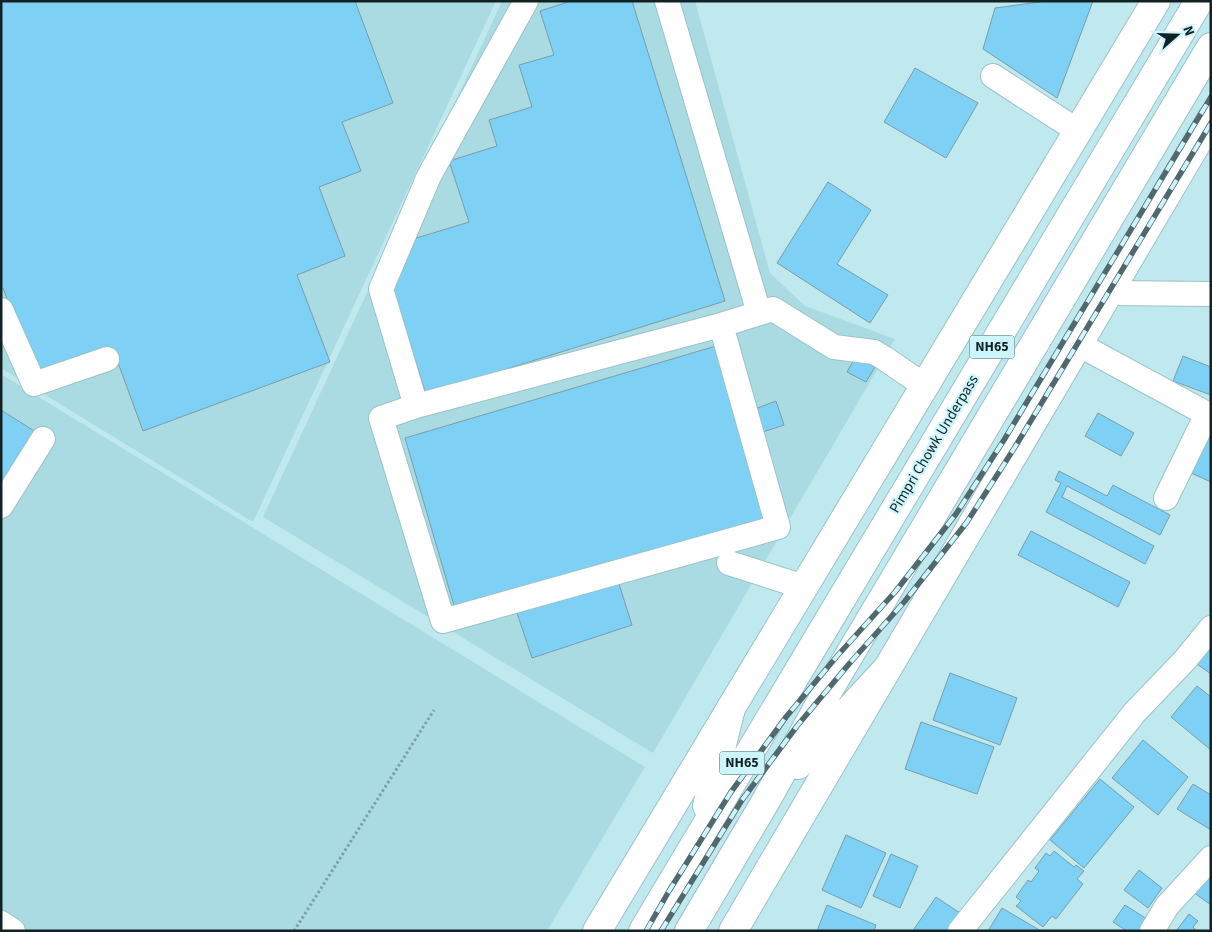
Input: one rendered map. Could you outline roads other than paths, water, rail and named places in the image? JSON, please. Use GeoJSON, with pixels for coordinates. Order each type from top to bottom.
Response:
{"type":"FeatureCollection","features":[{"type":"Feature","properties":{"kind":"main road"},"geometry":{"type":"LineString","coordinates":[[597,931],[1156,1]]}},
{"type":"Feature","properties":{"kind":"main road","name":"Pimpri Chowk Underpass"},"geometry":{"type":"LineString","coordinates":[[700,835],[1199,1]]}},
{"type":"Feature","properties":{"kind":"main road","name":"NH65"},"geometry":{"type":"LineString","coordinates":[[688,931],[767,799],[821,703],[1211,47]]}},
{"type":"Feature","properties":{"kind":"main road"},"geometry":{"type":"LineString","coordinates":[[733,931],[1211,119]]}},
{"type":"Feature","properties":{"kind":"main road"},"geometry":{"type":"LineString","coordinates":[[767,799],[886,670]]}},
{"type":"Feature","properties":{"kind":"main road"},"geometry":{"type":"LineString","coordinates":[[700,835],[731,708]]}},
{"type":"Feature","properties":{"kind":"main road","name":"NH65"},"geometry":{"type":"LineString","coordinates":[[643,931],[700,835]]}},
{"type":"Feature","properties":{"kind":"street"},"geometry":{"type":"LineString","coordinates":[[416,406],[381,289],[429,176],[526,1]]}},
{"type":"Feature","properties":{"kind":"street"},"geometry":{"type":"LineString","coordinates":[[667,1],[759,313]]}},
{"type":"Feature","properties":{"kind":"street"},"geometry":{"type":"LineString","coordinates":[[993,76],[1078,131]]}},
{"type":"Feature","properties":{"kind":"street"},"geometry":{"type":"LineString","coordinates":[[1108,293],[1211,294]]}},
{"type":"Feature","properties":{"kind":"street"},"geometry":{"type":"LineString","coordinates":[[721,325],[778,527],[442,621],[381,418],[416,406],[721,325],[773,308],[834,347],[874,352],[925,386]]}},
{"type":"Feature","properties":{"kind":"street"},"geometry":{"type":"LineString","coordinates":[[1,310],[34,384],[107,359]]}},
{"type":"Feature","properties":{"kind":"street"},"geometry":{"type":"LineString","coordinates":[[1078,344],[1207,414],[1166,498]]}},
{"type":"Feature","properties":{"kind":"street"},"geometry":{"type":"LineString","coordinates":[[1,506],[43,439]]}},
{"type":"Feature","properties":{"kind":"street"},"geometry":{"type":"LineString","coordinates":[[729,563],[804,587]]}},
{"type":"Feature","properties":{"kind":"street"},"geometry":{"type":"LineString","coordinates":[[960,931],[1135,712],[1185,660],[1211,628]]}},
{"type":"Feature","properties":{"kind":"street"},"geometry":{"type":"LineString","coordinates":[[1152,931],[1167,906],[1211,858]]}},
{"type":"Feature","properties":{"kind":"street"},"geometry":{"type":"LineString","coordinates":[[1,924],[13,931]]}},
{"type":"Feature","properties":{"kind":"railway"},"geometry":{"type":"LineString","coordinates":[[646,931],[731,792],[786,717],[838,655],[895,592],[956,514],[1004,440],[1211,97]]}},
{"type":"Feature","properties":{"kind":"railway"},"geometry":{"type":"LineString","coordinates":[[661,931],[742,800],[797,726],[905,601],[967,522],[1015,447],[1211,123]]}}]}
